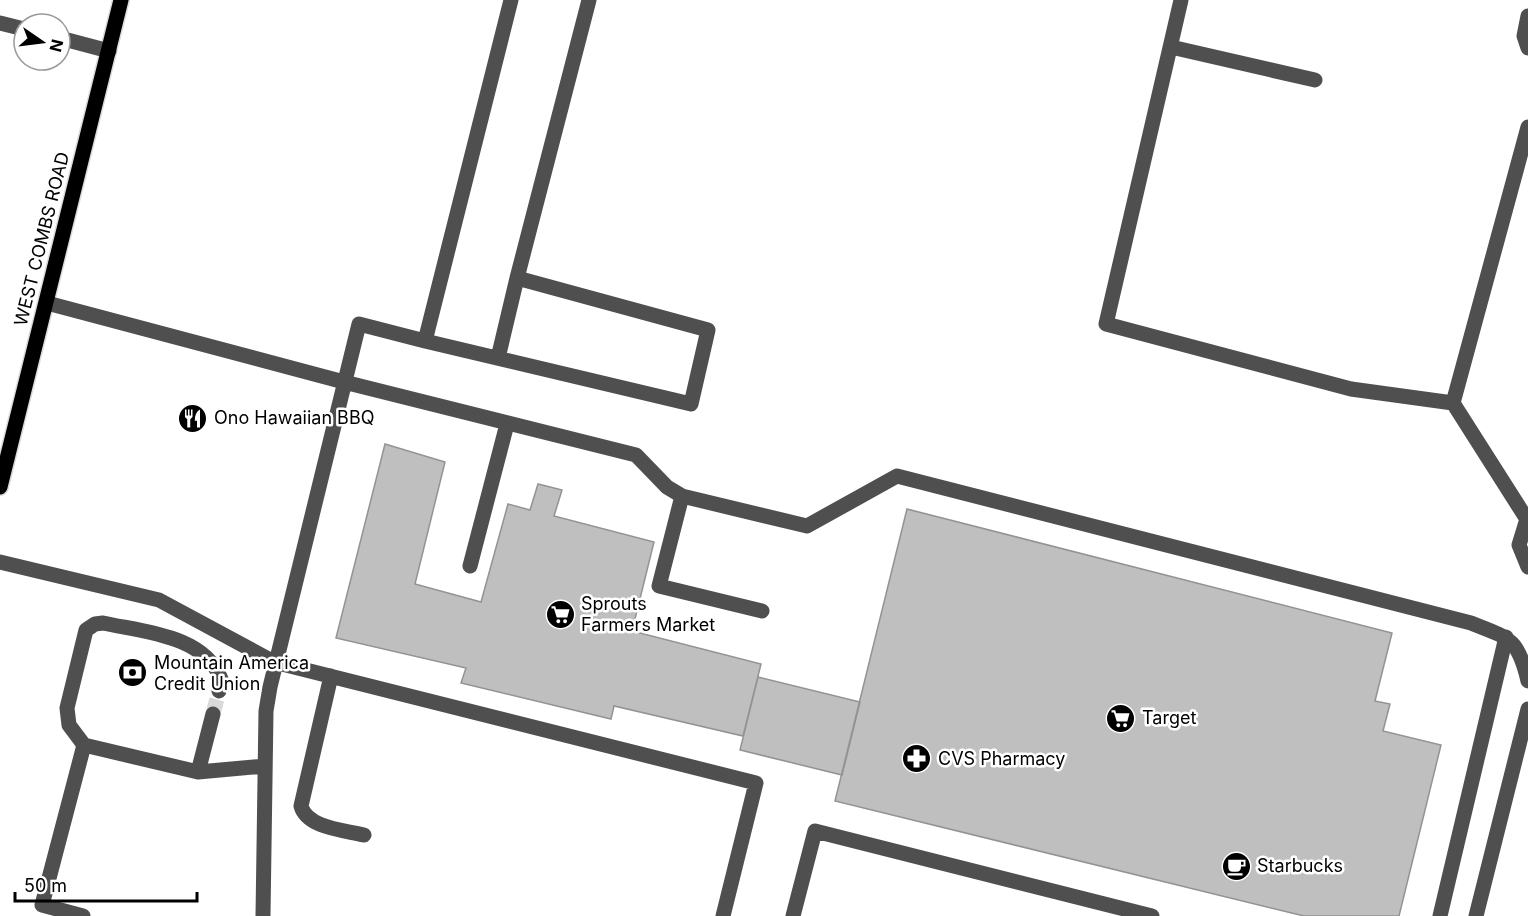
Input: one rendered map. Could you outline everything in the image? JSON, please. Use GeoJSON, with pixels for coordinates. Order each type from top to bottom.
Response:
{"type":"FeatureCollection","features":[{"type":"Feature","properties":{"kind":"main road","name":"WEST COMBS ROAD"},"geometry":{"type":"LineString","coordinates":[[0,487],[121,0]]}},
{"type":"Feature","properties":{"kind":"street"},"geometry":{"type":"LineString","coordinates":[[424,341],[511,0]]}},
{"type":"Feature","properties":{"kind":"street"},"geometry":{"type":"LineString","coordinates":[[498,358],[589,0]]}},
{"type":"Feature","properties":{"kind":"street"},"geometry":{"type":"LineString","coordinates":[[1180,0],[1106,324],[1351,389],[1453,403]]}},
{"type":"Feature","properties":{"kind":"street"},"geometry":{"type":"LineString","coordinates":[[1528,16],[1524,36],[1528,48]]}},
{"type":"Feature","properties":{"kind":"street"},"geometry":{"type":"LineString","coordinates":[[72,41],[109,51]]}},
{"type":"Feature","properties":{"kind":"street"},"geometry":{"type":"LineString","coordinates":[[1171,47],[1315,80]]}},
{"type":"Feature","properties":{"kind":"street"},"geometry":{"type":"LineString","coordinates":[[1528,127],[1453,403],[1528,520],[1519,545],[1528,567]]}},
{"type":"Feature","properties":{"kind":"street"},"geometry":{"type":"LineString","coordinates":[[266,915],[266,711],[274,662],[359,324],[691,404],[708,330],[517,278]]}},
{"type":"Feature","properties":{"kind":"street"},"geometry":{"type":"LineString","coordinates":[[47,303],[344,382],[636,455],[668,487],[682,496],[807,526],[897,476],[1471,623],[1506,637],[1525,648],[1528,681]]}},
{"type":"Feature","properties":{"kind":"street"},"geometry":{"type":"LineString","coordinates":[[470,566],[507,424]]}},
{"type":"Feature","properties":{"kind":"street"},"geometry":{"type":"LineString","coordinates":[[682,496],[659,586],[762,611]]}},
{"type":"Feature","properties":{"kind":"street"},"geometry":{"type":"LineString","coordinates":[[0,562],[159,600],[274,662],[756,783],[723,916]]}},
{"type":"Feature","properties":{"kind":"street"},"geometry":{"type":"LineString","coordinates":[[219,691],[221,679],[211,660],[184,642],[103,623],[95,624],[86,630],[67,708],[69,725],[84,745],[198,772],[266,766]]}},
{"type":"Feature","properties":{"kind":"street"},"geometry":{"type":"LineString","coordinates":[[1440,916],[1506,637]]}},
{"type":"Feature","properties":{"kind":"street"},"geometry":{"type":"LineString","coordinates":[[331,676],[301,806],[303,814],[311,821],[364,835]]}},
{"type":"Feature","properties":{"kind":"street"},"geometry":{"type":"LineString","coordinates":[[1476,916],[1528,709]]}},
{"type":"Feature","properties":{"kind":"street"},"geometry":{"type":"LineString","coordinates":[[198,772],[213,714]]}},
{"type":"Feature","properties":{"kind":"street"},"geometry":{"type":"LineString","coordinates":[[83,916],[42,905],[84,745]]}},
{"type":"Feature","properties":{"kind":"street"},"geometry":{"type":"LineString","coordinates":[[793,916],[815,831],[1152,916]]}},
{"type":"Feature","properties":{"kind":"building"},"geometry":{"type":"Polygon","coordinates":[[[385,444],[445,462],[415,584],[481,602],[508,504],[530,510],[538,484],[562,490],[554,516],[654,542],[632,631],[761,664],[743,736],[614,706],[611,719],[461,683],[466,668],[336,638],[385,444]]]}},
{"type":"Feature","properties":{"kind":"building","name":"Target"},"geometry":{"type":"Polygon","coordinates":[[[907,509],[1392,633],[1375,701],[1390,704],[1383,731],[1441,745],[1399,916],[1304,916],[835,801],[907,509]]]}},
{"type":"Feature","properties":{"kind":"building"},"geometry":{"type":"Polygon","coordinates":[[[758,677],[860,702],[842,775],[740,750],[758,677]]]}},
{"type":"Feature","properties":{"kind":"tunnel"},"geometry":{"type":"LineString","coordinates":[[213,714],[219,691]]}},
{"type":"Feature","properties":{"kind":"place","name":"Ono Hawaiian BBQ"},"geometry":{"type":"Point","coordinates":[193,418]}},
{"type":"Feature","properties":{"kind":"place","name":"Sprouts Farmers Market"},"geometry":{"type":"Point","coordinates":[560,614]}},
{"type":"Feature","properties":{"kind":"place","name":"Mountain America Credit Union"},"geometry":{"type":"Point","coordinates":[133,673]}},
{"type":"Feature","properties":{"kind":"place","name":"Target"},"geometry":{"type":"Point","coordinates":[1121,718]}},
{"type":"Feature","properties":{"kind":"place","name":"CVS Pharmacy"},"geometry":{"type":"Point","coordinates":[917,759]}},
{"type":"Feature","properties":{"kind":"place","name":"Starbucks"},"geometry":{"type":"Point","coordinates":[1236,866]}}]}
